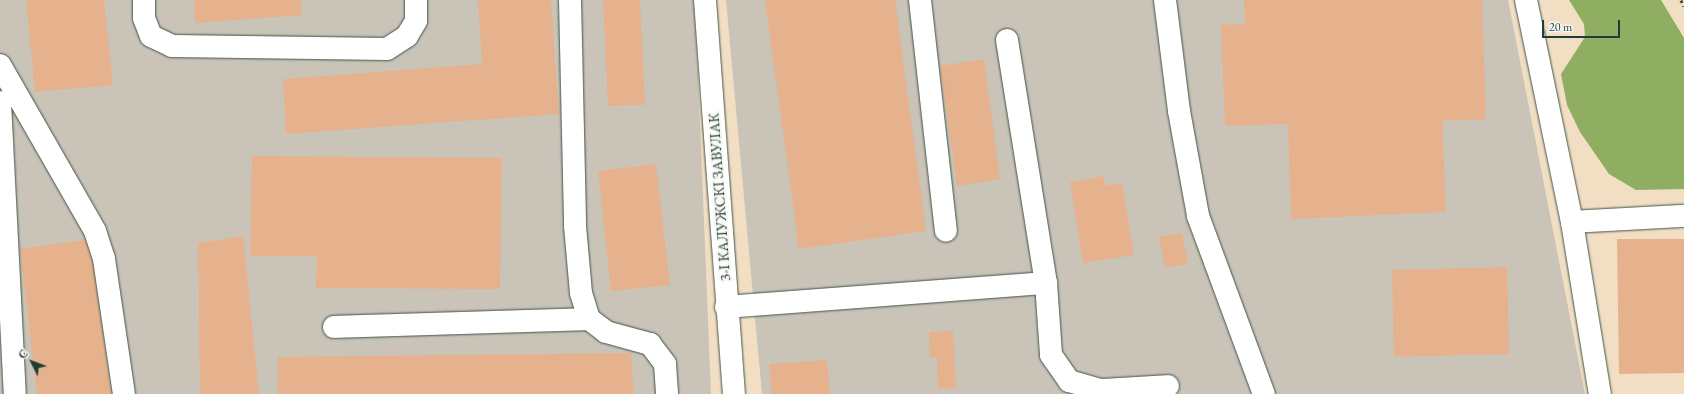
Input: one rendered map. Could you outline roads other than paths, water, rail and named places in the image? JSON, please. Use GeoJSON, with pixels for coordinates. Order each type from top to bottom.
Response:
{"type":"FeatureCollection","features":[{"type":"Feature","properties":{"kind":"street"},"geometry":{"type":"LineString","coordinates":[[144,0],[144,18],[151,36],[172,46],[387,48],[407,36],[416,21],[416,0]]}},
{"type":"Feature","properties":{"kind":"street"},"geometry":{"type":"LineString","coordinates":[[570,0],[575,226],[581,293],[589,318],[606,332],[650,344],[665,364],[667,394]]}},
{"type":"Feature","properties":{"kind":"street","name":"3-І КАЛУЖСКІ ЗАВУЛАК"},"geometry":{"type":"LineString","coordinates":[[705,0],[726,307],[734,394]]}},
{"type":"Feature","properties":{"kind":"street"},"geometry":{"type":"LineString","coordinates":[[920,0],[946,231]]}},
{"type":"Feature","properties":{"kind":"street"},"geometry":{"type":"LineString","coordinates":[[1165,0],[1179,110],[1198,216],[1264,394]]}},
{"type":"Feature","properties":{"kind":"street"},"geometry":{"type":"LineString","coordinates":[[1526,0],[1572,222],[1600,394]]}},
{"type":"Feature","properties":{"kind":"street"},"geometry":{"type":"LineString","coordinates":[[1007,40],[1046,283],[1051,355],[1069,381],[1100,390],[1168,386]]}},
{"type":"Feature","properties":{"kind":"street"},"geometry":{"type":"LineString","coordinates":[[0,65],[95,231],[104,259],[124,394]]}},
{"type":"Feature","properties":{"kind":"street"},"geometry":{"type":"LineString","coordinates":[[0,102],[15,394]]}},
{"type":"Feature","properties":{"kind":"street"},"geometry":{"type":"LineString","coordinates":[[1572,222],[1684,216]]}},
{"type":"Feature","properties":{"kind":"street"},"geometry":{"type":"LineString","coordinates":[[726,307],[1046,283]]}},
{"type":"Feature","properties":{"kind":"street"},"geometry":{"type":"LineString","coordinates":[[334,327],[589,318]]}}]}
